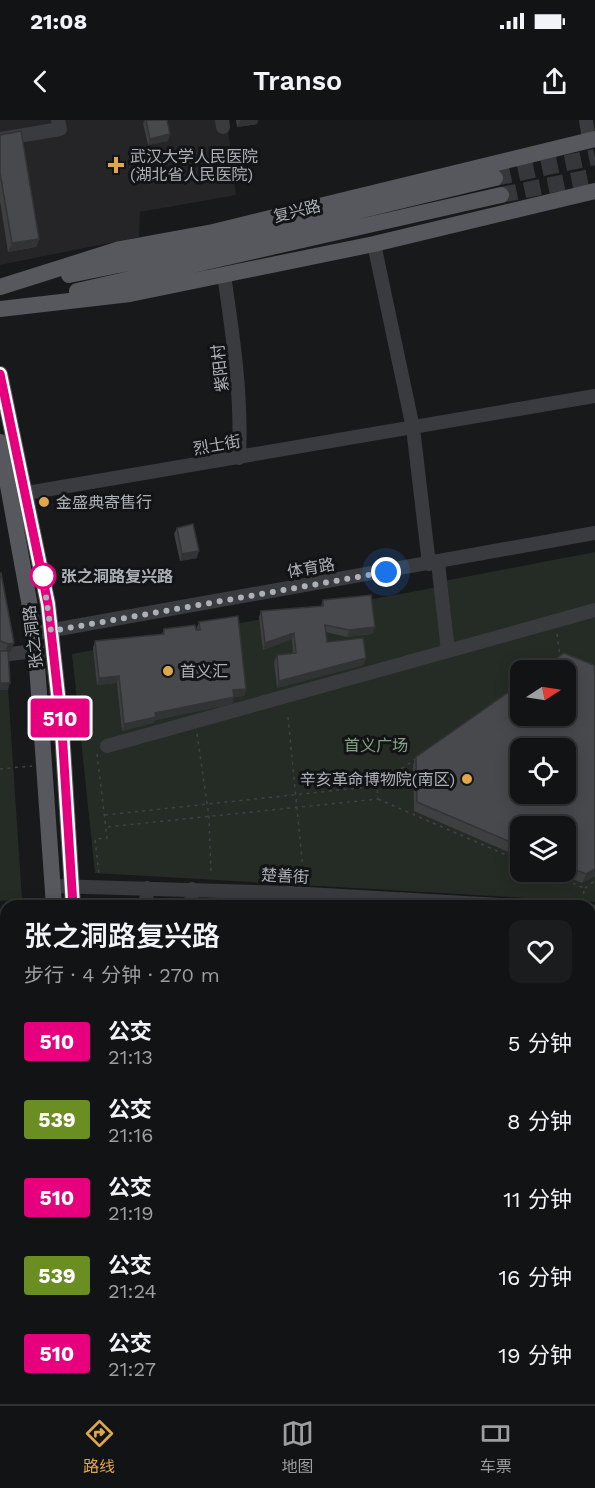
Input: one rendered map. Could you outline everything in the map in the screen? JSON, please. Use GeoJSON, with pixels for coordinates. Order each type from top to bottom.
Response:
{"type":"FeatureCollection","features":[{"type":"Feature","properties":{"kind":"main road","name":"复兴路"},"geometry":{"type":"LineString","coordinates":[[0,288],[120,249],[213,232],[592,140]]}},
{"type":"Feature","properties":{"kind":"main road"},"geometry":{"type":"LineString","coordinates":[[0,288],[213,246],[495,178]]}},
{"type":"Feature","properties":{"kind":"main road"},"geometry":{"type":"LineString","coordinates":[[0,308],[130,294],[375,244],[595,190]]}},
{"type":"Feature","properties":{"kind":"main road"},"geometry":{"type":"LineString","coordinates":[[0,308],[501,195]]}},
{"type":"Feature","properties":{"kind":"main road","name":"张之洞路"},"geometry":{"type":"LineString","coordinates":[[0,374],[20,477],[27,493],[52,635],[73,900]]}},
{"type":"Feature","properties":{"kind":"main road","name":"张之洞路"},"geometry":{"type":"LineString","coordinates":[[0,442],[3,477],[34,642],[54,900]]}},
{"type":"Feature","properties":{"kind":"street"},"geometry":{"type":"LineString","coordinates":[[0,139],[60,129],[58,120]]}},
{"type":"Feature","properties":{"kind":"street"},"geometry":{"type":"LineString","coordinates":[[586,120],[592,140]]}},
{"type":"Feature","properties":{"kind":"street"},"geometry":{"type":"LineString","coordinates":[[375,244],[413,428],[448,651]]}},
{"type":"Feature","properties":{"kind":"street","name":"紫阳村"},"geometry":{"type":"LineString","coordinates":[[224,275],[238,367],[241,416],[239,458]]}},
{"type":"Feature","properties":{"kind":"street","name":"烈士街"},"geometry":{"type":"LineString","coordinates":[[27,493],[595,396]]}},
{"type":"Feature","properties":{"kind":"street"},"geometry":{"type":"LineString","coordinates":[[435,566],[595,533]]}},
{"type":"Feature","properties":{"kind":"street"},"geometry":{"type":"LineString","coordinates":[[0,655],[52,635],[435,566],[595,540]]}},
{"type":"Feature","properties":{"kind":"street"},"geometry":{"type":"LineString","coordinates":[[102,747],[595,610]]}},
{"type":"Feature","properties":{"kind":"street","name":"楚善街"},"geometry":{"type":"LineString","coordinates":[[53,886],[245,891],[290,899],[319,900]]}},
{"type":"Feature","properties":{"kind":"street"},"geometry":{"type":"LineString","coordinates":[[146,900],[147,888]]}},
{"type":"Feature","properties":{"kind":"street"},"geometry":{"type":"LineString","coordinates":[[191,900],[192,889]]}},
{"type":"Feature","properties":{"kind":"street"},"geometry":{"type":"LineString","coordinates":[[244,900],[245,891]]}},
{"type":"Feature","properties":{"kind":"path"},"geometry":{"type":"LineString","coordinates":[[555,660],[560,656],[556,621]]}},
{"type":"Feature","properties":{"kind":"path"},"geometry":{"type":"LineString","coordinates":[[288,717],[304,880]]}},
{"type":"Feature","properties":{"kind":"path"},"geometry":{"type":"LineString","coordinates":[[197,733],[209,816],[211,874]]}},
{"type":"Feature","properties":{"kind":"path"},"geometry":{"type":"LineString","coordinates":[[100,886],[95,839],[107,838],[102,747]]}},
{"type":"Feature","properties":{"kind":"path"},"geometry":{"type":"LineString","coordinates":[[105,815],[377,786],[425,752]]}},
{"type":"Feature","properties":{"kind":"path"},"geometry":{"type":"LineString","coordinates":[[0,769],[45,765]]}},
{"type":"Feature","properties":{"kind":"path"},"geometry":{"type":"LineString","coordinates":[[377,786],[378,799]]}},
{"type":"Feature","properties":{"kind":"path"},"geometry":{"type":"LineString","coordinates":[[106,827],[378,799],[510,857]]}},
{"type":"Feature","properties":{"kind":"path"},"geometry":{"type":"LineString","coordinates":[[584,888],[595,881]]}},
{"type":"Feature","properties":{"kind":"path"},"geometry":{"type":"LineString","coordinates":[[569,882],[584,888]]}},
{"type":"Feature","properties":{"kind":"path"},"geometry":{"type":"LineString","coordinates":[[583,900],[584,888]]}},
{"type":"Feature","properties":{"kind":"shaded area","name":"武汉大学人民医院 (湖北省人民医院)"},"geometry":{"type":"Polygon","coordinates":[[[0,120],[227,120],[236,195],[140,212],[139,237],[0,265],[0,120]]]}},
{"type":"Feature","properties":{"kind":"green space","name":"首义广场"},"geometry":{"type":"Polygon","coordinates":[[[595,552],[595,900],[561,900],[95,873],[72,654],[444,586],[444,581],[595,552]]]}},
{"type":"Feature","properties":{"kind":"green space"},"geometry":{"type":"Polygon","coordinates":[[[0,658],[6,658],[22,899],[0,900],[0,658]]]}},
{"type":"Feature","properties":{"kind":"building"},"geometry":{"type":"Polygon","coordinates":[[[146,120],[167,120],[170,134],[150,139],[146,120]]]}},
{"type":"Feature","properties":{"kind":"building"},"geometry":{"type":"Polygon","coordinates":[[[21,131],[39,239],[12,243],[0,173],[0,135],[21,131]]]}},
{"type":"Feature","properties":{"kind":"building"},"geometry":{"type":"Polygon","coordinates":[[[193,524],[199,551],[182,554],[177,528],[193,524]]]}},
{"type":"Feature","properties":{"kind":"building"},"geometry":{"type":"Polygon","coordinates":[[[0,573],[14,643],[8,644],[0,641],[0,573]]]}},
{"type":"Feature","properties":{"kind":"building","name":"首义汇"},"geometry":{"type":"Polygon","coordinates":[[[371,595],[375,627],[349,630],[325,625],[327,642],[363,638],[366,658],[279,681],[277,655],[296,653],[294,633],[265,643],[261,611],[323,606],[323,600],[371,595]]]}},
{"type":"Feature","properties":{"kind":"building","name":"首义汇"},"geometry":{"type":"Polygon","coordinates":[[[238,616],[246,689],[233,690],[234,697],[155,713],[156,717],[124,724],[119,676],[99,678],[95,641],[164,634],[164,629],[195,625],[196,630],[200,630],[199,622],[238,616]]]}},
{"type":"Feature","properties":{"kind":"building"},"geometry":{"type":"Polygon","coordinates":[[[0,651],[8,651],[10,683],[0,683],[0,651]]]}},
{"type":"Feature","properties":{"kind":"building","name":"辛亥革命博物院(南区)"},"geometry":{"type":"Polygon","coordinates":[[[564,653],[594,665],[595,869],[586,874],[576,870],[576,816],[510,816],[510,842],[417,802],[416,757],[510,691],[510,726],[576,726],[576,660],[554,660],[564,653]]]}},
{"type":"Feature","properties":{"kind":"tunnel"},"geometry":{"type":"LineString","coordinates":[[495,178],[595,157]]}},
{"type":"Feature","properties":{"kind":"tunnel"},"geometry":{"type":"LineString","coordinates":[[501,195],[595,176]]}},
{"type":"Feature","properties":{"kind":"bus line","name":"510"},"geometry":{"type":"LineString","coordinates":[[0,374],[20,477],[27,493],[48,604],[62,731],[73,900]]}},
{"type":"Feature","properties":{"kind":"place","name":"武汉大学人民医院 (湖北省人民医院)"},"geometry":{"type":"Point","coordinates":[116,165]}},
{"type":"Feature","properties":{"kind":"place","name":"金盛典寄售行"},"geometry":{"type":"Point","coordinates":[44,502]}},
{"type":"Feature","properties":{"kind":"place","name":"张之洞路复兴路"},"geometry":{"type":"Point","coordinates":[43,576]}},
{"type":"Feature","properties":{"kind":"place","name":"首义汇"},"geometry":{"type":"Point","coordinates":[168,671]}},
{"type":"Feature","properties":{"kind":"place","name":"辛亥革命博物院(南区)"},"geometry":{"type":"Point","coordinates":[467,779]}},
{"type":"Feature","properties":{"kind":"route"},"geometry":{"type":"LineString","coordinates":[[43,576],[51,631],[386,572]]}}]}
